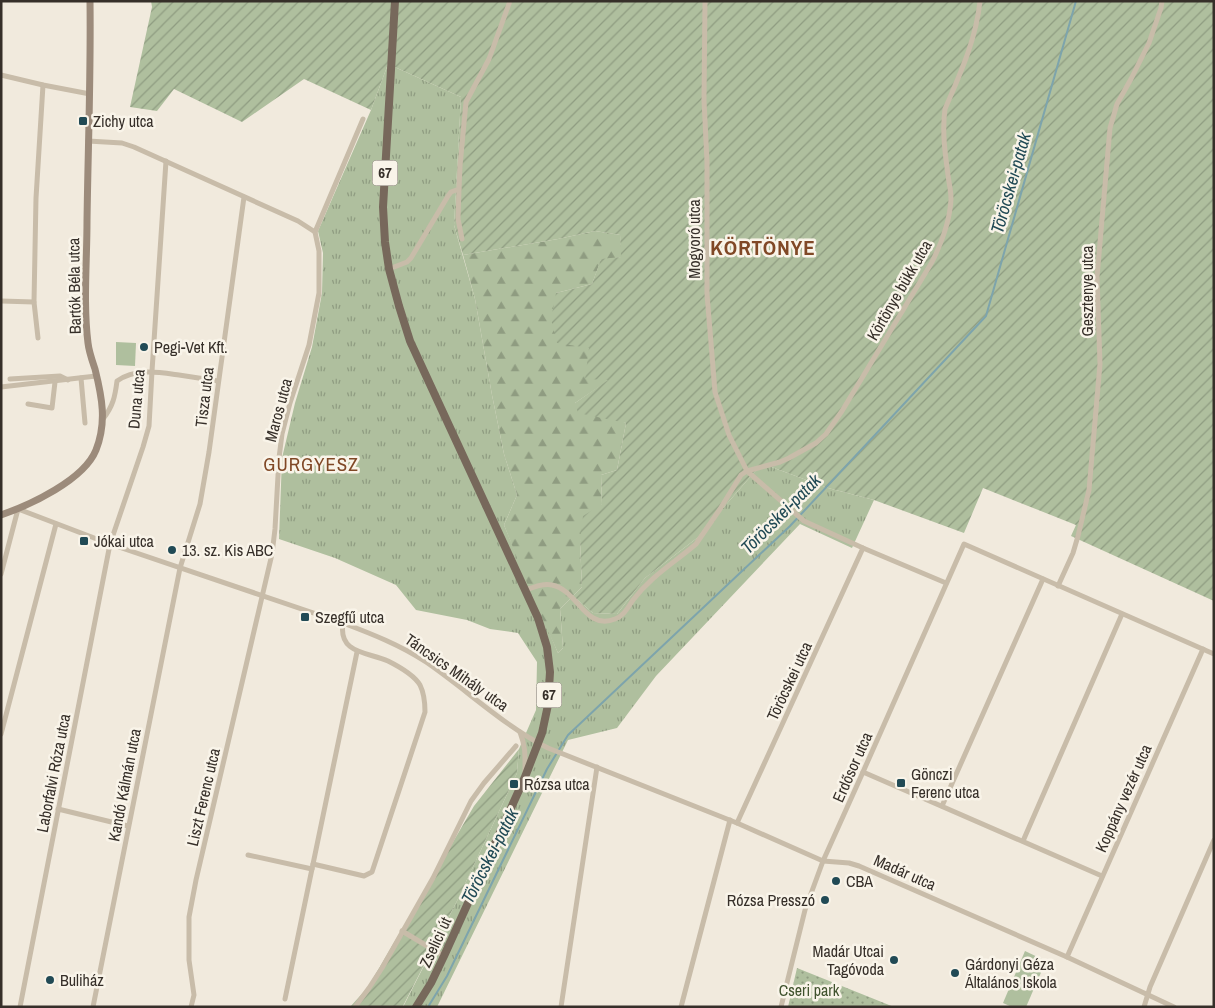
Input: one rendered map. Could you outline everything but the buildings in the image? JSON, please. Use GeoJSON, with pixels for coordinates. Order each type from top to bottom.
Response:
{"type":"FeatureCollection","features":[{"type":"Feature","properties":{"kind":"main road","name":"67"},"geometry":{"type":"LineString","coordinates":[[395,1],[383,207],[389,269],[398,306],[410,341],[526,590],[547,646],[550,683],[546,717],[525,777]]}},
{"type":"Feature","properties":{"kind":"main road","name":"Zselici út"},"geometry":{"type":"LineString","coordinates":[[416,1007],[444,956],[525,777]]}},
{"type":"Feature","properties":{"kind":"street","name":"Bartók Béla utca"},"geometry":{"type":"LineString","coordinates":[[1,515],[18,510],[78,475],[95,453],[100,438],[103,404],[89,346],[86,307],[90,1]]}},
{"type":"Feature","properties":{"kind":"street"},"geometry":{"type":"LineString","coordinates":[[462,239],[458,219],[460,166],[466,102],[489,59],[510,1]]}},
{"type":"Feature","properties":{"kind":"street","name":"Mogyoró utca"},"geometry":{"type":"LineString","coordinates":[[705,1],[704,100],[707,162],[707,294],[712,366],[715,392],[729,435],[747,471]]}},
{"type":"Feature","properties":{"kind":"street","name":"Körtönye bükk utca"},"geometry":{"type":"LineString","coordinates":[[747,471],[789,458],[816,443],[826,434],[932,262],[942,240],[951,198],[944,146],[943,121],[945,109],[973,39],[980,1]]}},
{"type":"Feature","properties":{"kind":"street","name":"Gesztenye utca"},"geometry":{"type":"LineString","coordinates":[[1058,586],[1078,536],[1089,490],[1100,364],[1098,269],[1110,128],[1117,104],[1149,43],[1162,1]]}},
{"type":"Feature","properties":{"kind":"street"},"geometry":{"type":"LineString","coordinates":[[1,75],[90,94]]}},
{"type":"Feature","properties":{"kind":"street"},"geometry":{"type":"LineString","coordinates":[[38,338],[34,302],[36,198],[43,85]]}},
{"type":"Feature","properties":{"kind":"street"},"geometry":{"type":"LineString","coordinates":[[88,141],[122,143],[134,147],[298,221],[315,232],[363,119]]}},
{"type":"Feature","properties":{"kind":"street","name":"Duna utca"},"geometry":{"type":"LineString","coordinates":[[110,544],[149,426],[166,161]]}},
{"type":"Feature","properties":{"kind":"street"},"geometry":{"type":"LineString","coordinates":[[389,269],[407,262],[411,258],[448,196],[459,188]]}},
{"type":"Feature","properties":{"kind":"street","name":"Tisza utca"},"geometry":{"type":"LineString","coordinates":[[180,568],[200,504],[209,452],[244,197]]}},
{"type":"Feature","properties":{"kind":"street","name":"Maros utca"},"geometry":{"type":"LineString","coordinates":[[262,596],[272,554],[282,434],[290,403],[310,345],[319,293],[319,251],[315,232]]}},
{"type":"Feature","properties":{"kind":"street"},"geometry":{"type":"LineString","coordinates":[[1,301],[34,302]]}},
{"type":"Feature","properties":{"kind":"street"},"geometry":{"type":"LineString","coordinates":[[103,419],[110,410],[114,400],[117,381],[124,376],[152,371],[218,381]]}},
{"type":"Feature","properties":{"kind":"street"},"geometry":{"type":"LineString","coordinates":[[10,379],[60,376],[68,380]]}},
{"type":"Feature","properties":{"kind":"street"},"geometry":{"type":"LineString","coordinates":[[1,387],[96,376]]}},
{"type":"Feature","properties":{"kind":"street"},"geometry":{"type":"LineString","coordinates":[[81,378],[85,424]]}},
{"type":"Feature","properties":{"kind":"street"},"geometry":{"type":"LineString","coordinates":[[28,404],[52,408],[55,382]]}},
{"type":"Feature","properties":{"kind":"street"},"geometry":{"type":"LineString","coordinates":[[526,590],[551,584],[562,588],[570,594],[591,617],[609,621],[617,619],[652,578],[696,544],[720,509],[736,480],[747,471],[804,520],[863,548],[946,582]]}},
{"type":"Feature","properties":{"kind":"street"},"geometry":{"type":"LineString","coordinates":[[1,574],[18,510]]}},
{"type":"Feature","properties":{"kind":"street","name":"Táncsics Mihály utca"},"geometry":{"type":"LineString","coordinates":[[18,510],[110,544],[380,637],[425,661],[519,732],[538,743]]}},
{"type":"Feature","properties":{"kind":"street"},"geometry":{"type":"LineString","coordinates":[[1,734],[56,524]]}},
{"type":"Feature","properties":{"kind":"street","name":"Laborfalvi Róza utca"},"geometry":{"type":"LineString","coordinates":[[20,1007],[110,544]]}},
{"type":"Feature","properties":{"kind":"street","name":"Erdősor utca"},"geometry":{"type":"LineString","coordinates":[[781,1007],[805,910],[823,861],[964,544],[1043,579]]}},
{"type":"Feature","properties":{"kind":"street","name":"Töröcskei utca"},"geometry":{"type":"LineString","coordinates":[[737,823],[863,548]]}},
{"type":"Feature","properties":{"kind":"street","name":"Kandó Kálmán utca"},"geometry":{"type":"LineString","coordinates":[[93,1007],[180,568]]}},
{"type":"Feature","properties":{"kind":"street"},"geometry":{"type":"LineString","coordinates":[[942,806],[1043,579],[1214,654]]}},
{"type":"Feature","properties":{"kind":"street","name":"Liszt Ferenc utca"},"geometry":{"type":"LineString","coordinates":[[191,1007],[194,995],[189,960],[189,917],[262,596]]}},
{"type":"Feature","properties":{"kind":"street"},"geometry":{"type":"LineString","coordinates":[[1023,841],[1122,614]]}},
{"type":"Feature","properties":{"kind":"street"},"geometry":{"type":"LineString","coordinates":[[248,855],[364,876],[372,872],[425,712],[424,698],[420,684],[407,672],[388,661],[357,652],[347,644],[344,639],[342,623]]}},
{"type":"Feature","properties":{"kind":"street","name":"Koppány vezér utca"},"geometry":{"type":"LineString","coordinates":[[1067,957],[1202,649]]}},
{"type":"Feature","properties":{"kind":"street"},"geometry":{"type":"LineString","coordinates":[[285,999],[357,652]]}},
{"type":"Feature","properties":{"kind":"street"},"geometry":{"type":"LineString","coordinates":[[519,732],[526,754],[525,777]]}},
{"type":"Feature","properties":{"kind":"street","name":"Madár utca"},"geometry":{"type":"LineString","coordinates":[[538,743],[730,820],[823,861],[849,863],[859,866],[1067,957],[1174,1007]]}},
{"type":"Feature","properties":{"kind":"street"},"geometry":{"type":"LineString","coordinates":[[355,1007],[369,988],[433,878],[471,801],[516,746]]}},
{"type":"Feature","properties":{"kind":"street"},"geometry":{"type":"LineString","coordinates":[[561,1007],[596,767]]}},
{"type":"Feature","properties":{"kind":"street"},"geometry":{"type":"LineString","coordinates":[[863,772],[1102,876]]}},
{"type":"Feature","properties":{"kind":"street"},"geometry":{"type":"LineString","coordinates":[[58,809],[128,826]]}},
{"type":"Feature","properties":{"kind":"street"},"geometry":{"type":"LineString","coordinates":[[681,1007],[730,820]]}},
{"type":"Feature","properties":{"kind":"street"},"geometry":{"type":"LineString","coordinates":[[1144,1007],[1150,987],[1214,840]]}},
{"type":"Feature","properties":{"kind":"street"},"geometry":{"type":"LineString","coordinates":[[402,931],[444,956]]}},
{"type":"Feature","properties":{"kind":"green space"},"geometry":{"type":"Polygon","coordinates":[[[151,1],[1214,1],[1214,601],[1071,536],[1076,525],[983,488],[964,533],[874,500],[828,488],[766,465],[758,468],[697,538],[645,578],[617,614],[593,613],[573,596],[582,587],[580,541],[583,516],[602,504],[601,475],[617,470],[626,423],[578,413],[575,403],[608,380],[585,379],[589,348],[557,343],[551,319],[556,293],[592,284],[601,259],[621,257],[620,235],[595,231],[463,255],[454,225],[461,97],[388,64],[371,110],[304,79],[242,122],[174,89],[157,111],[130,107],[152,7],[151,1]]]}},
{"type":"Feature","properties":{"kind":"green space"},"geometry":{"type":"Polygon","coordinates":[[[388,64],[461,97],[454,225],[475,299],[504,454],[517,495],[504,525],[558,653],[563,648],[560,609],[573,596],[593,613],[617,614],[645,578],[697,538],[758,468],[766,465],[828,488],[874,500],[852,548],[800,524],[656,676],[617,728],[568,740],[437,1007],[403,1007],[457,901],[517,773],[519,749],[536,710],[537,662],[518,633],[490,629],[467,620],[416,610],[396,585],[335,558],[279,539],[282,458],[295,403],[312,347],[322,293],[323,253],[318,231],[371,110],[388,64]]]}},
{"type":"Feature","properties":{"kind":"green space"},"geometry":{"type":"Polygon","coordinates":[[[595,231],[620,235],[622,257],[601,260],[592,284],[556,293],[609,380],[575,403],[626,423],[617,470],[601,475],[602,504],[580,541],[582,587],[560,609],[563,648],[558,653],[531,593],[504,525],[517,495],[504,454],[475,299],[463,255],[595,231]]]}},
{"type":"Feature","properties":{"kind":"green space"},"geometry":{"type":"Polygon","coordinates":[[[116,342],[136,343],[135,366],[116,365],[116,342]]]}},
{"type":"Feature","properties":{"kind":"green space"},"geometry":{"type":"Polygon","coordinates":[[[519,749],[517,773],[457,901],[403,1006],[350,1007],[368,987],[474,806],[519,749]]]}},
{"type":"Feature","properties":{"kind":"green space"},"geometry":{"type":"Polygon","coordinates":[[[1025,951],[1046,961],[1026,1007],[1012,1007],[1003,1003],[1025,951]]]}},
{"type":"Feature","properties":{"kind":"green space","name":"Cseri park"},"geometry":{"type":"Polygon","coordinates":[[[797,968],[894,1007],[788,1007],[797,968]]]}},
{"type":"Feature","properties":{"kind":"waterway","name":"Töröcskei-patak"},"geometry":{"type":"LineString","coordinates":[[428,1007],[447,976],[547,769],[568,735],[790,526],[986,316],[1076,1]]}},
{"type":"Feature","properties":{"kind":"place","name":"Zichy utca"},"geometry":{"type":"Point","coordinates":[83,121]}},
{"type":"Feature","properties":{"kind":"place","name":"Pegi-Vet Kft."},"geometry":{"type":"Point","coordinates":[144,347]}},
{"type":"Feature","properties":{"kind":"place","name":"Jókai utca"},"geometry":{"type":"Point","coordinates":[84,541]}},
{"type":"Feature","properties":{"kind":"place","name":"13. sz. Kis ABC"},"geometry":{"type":"Point","coordinates":[172,550]}},
{"type":"Feature","properties":{"kind":"place","name":"Szegfű utca"},"geometry":{"type":"Point","coordinates":[305,617]}},
{"type":"Feature","properties":{"kind":"place","name":"Gönczi Ferenc utca"},"geometry":{"type":"Point","coordinates":[901,783]}},
{"type":"Feature","properties":{"kind":"place","name":"Rózsa utca"},"geometry":{"type":"Point","coordinates":[514,784]}},
{"type":"Feature","properties":{"kind":"place","name":"CBA"},"geometry":{"type":"Point","coordinates":[836,881]}},
{"type":"Feature","properties":{"kind":"place","name":"Rózsa Presszó"},"geometry":{"type":"Point","coordinates":[825,900]}},
{"type":"Feature","properties":{"kind":"place","name":"Madár Utcai Tagóvoda"},"geometry":{"type":"Point","coordinates":[894,960]}},
{"type":"Feature","properties":{"kind":"place","name":"Gárdonyi Géza Általános Iskola"},"geometry":{"type":"Point","coordinates":[955,973]}},
{"type":"Feature","properties":{"kind":"place","name":"Buliház"},"geometry":{"type":"Point","coordinates":[50,980]}},
{"type":"Feature","properties":{"kind":"district","name":"KÖRTÖNYE"},"geometry":{"type":"Point","coordinates":[763,248]}},
{"type":"Feature","properties":{"kind":"district","name":"GURGYESZ"},"geometry":{"type":"Point","coordinates":[311,464]}}]}
